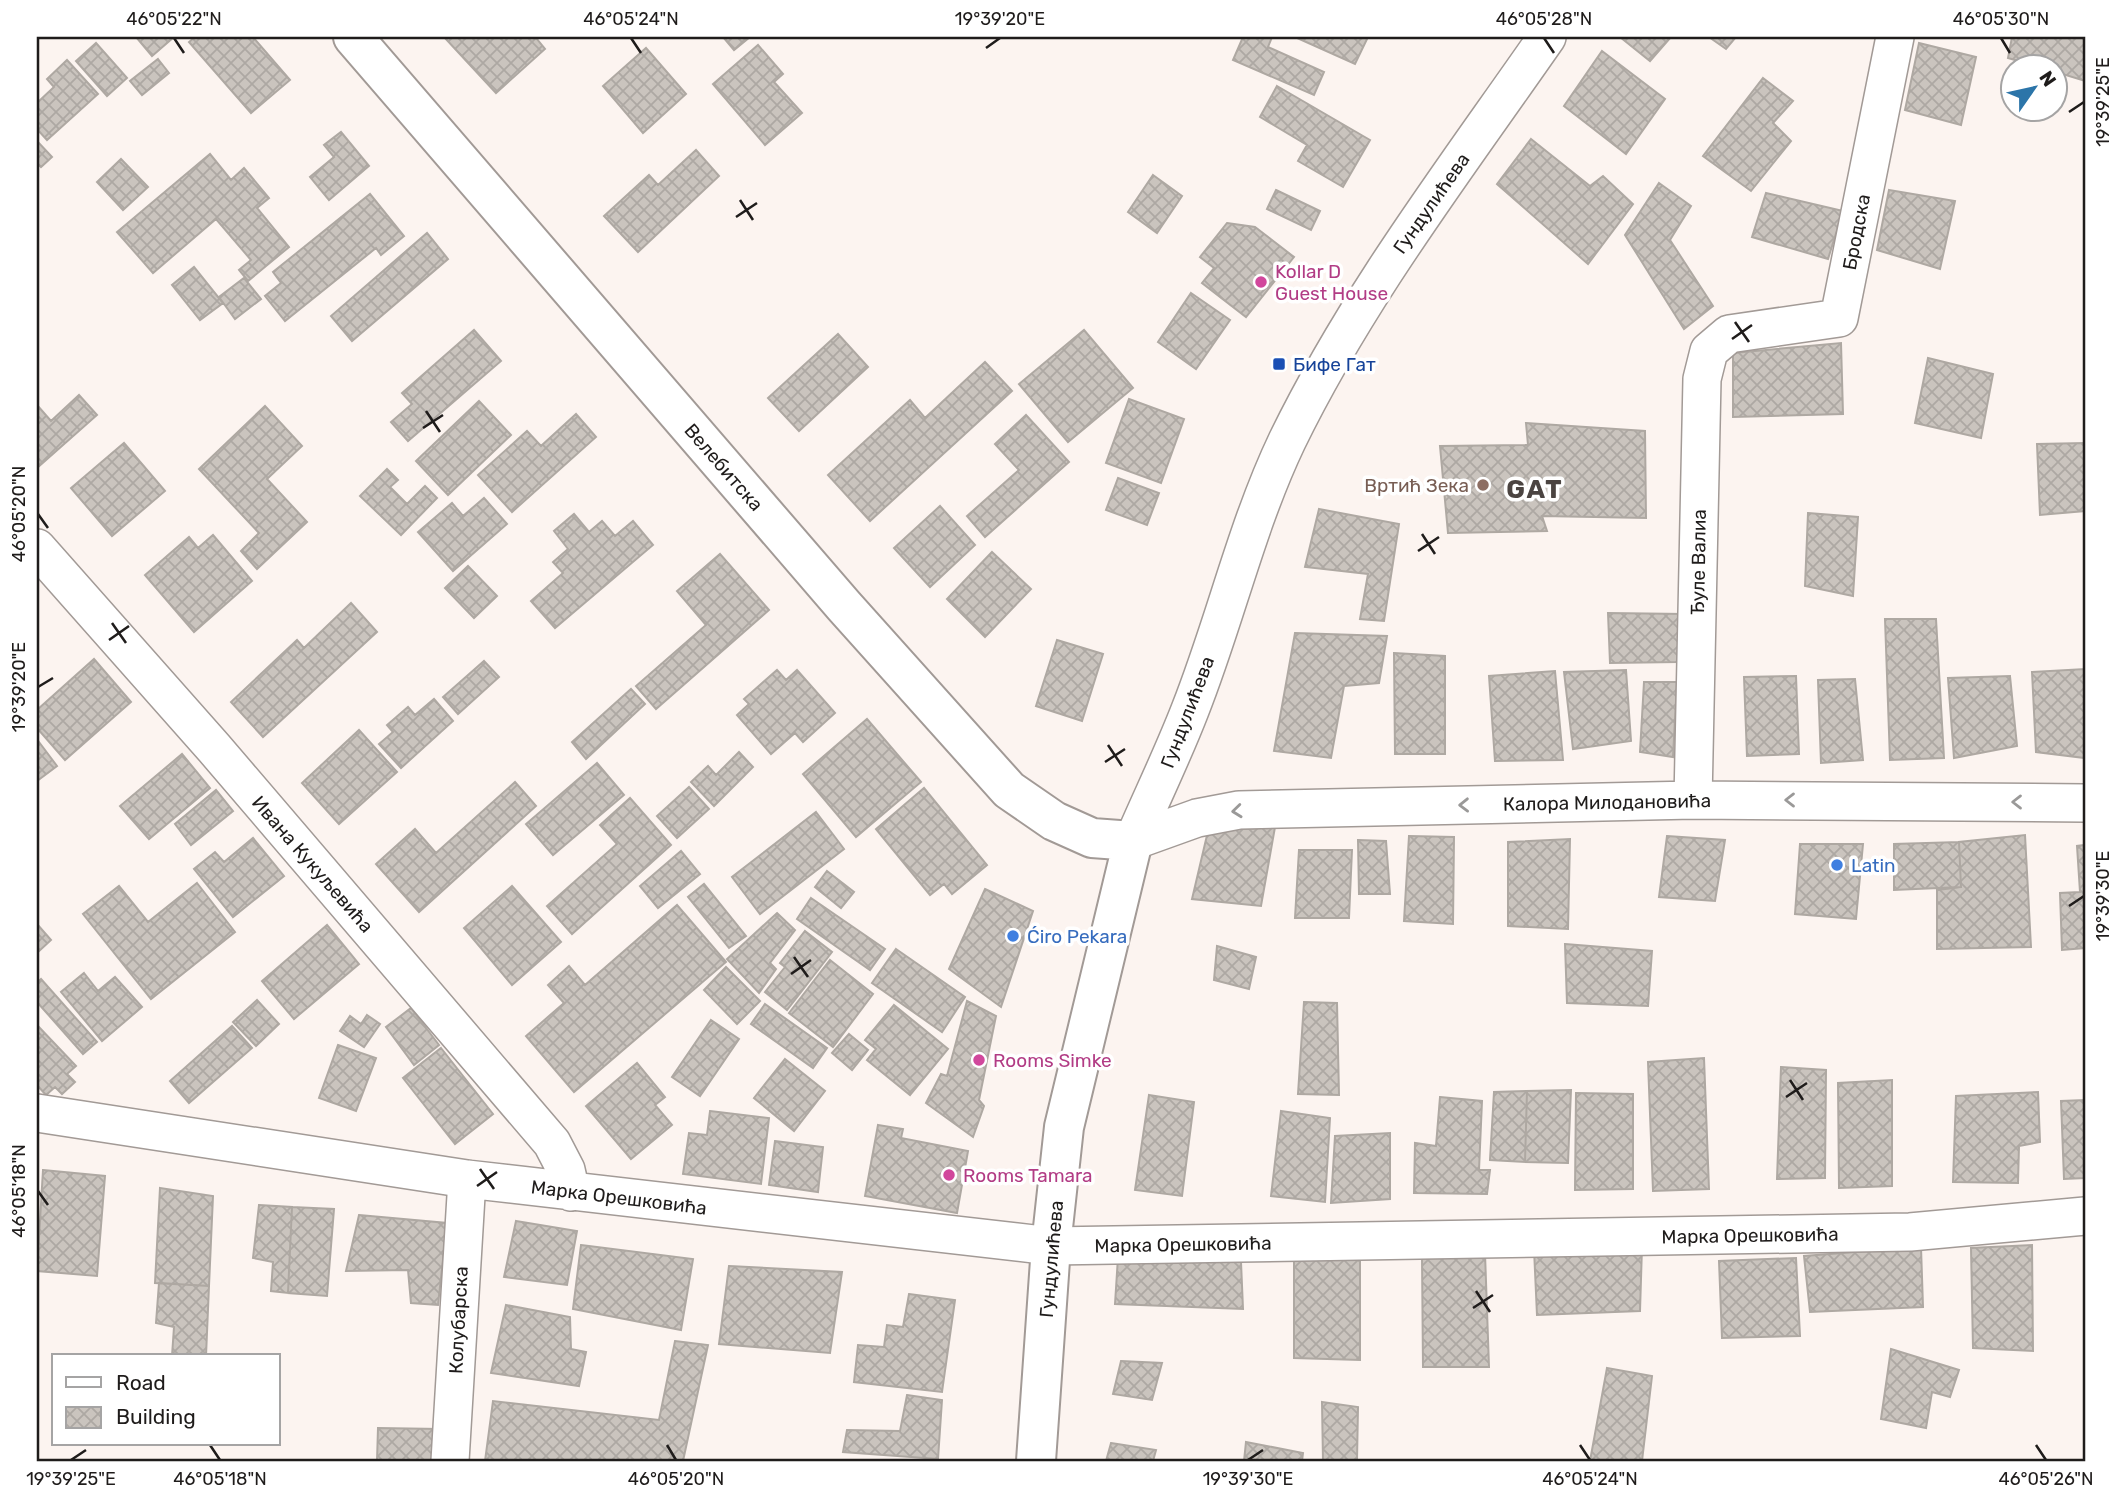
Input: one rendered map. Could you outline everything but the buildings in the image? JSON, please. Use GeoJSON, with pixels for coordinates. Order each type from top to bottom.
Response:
{"type":"FeatureCollection","features":[{"type":"Feature","properties":{"kind":"street","name":"Велебитска"},"geometry":{"type":"LineString","coordinates":[[353,37],[844,606],[1009,790],[1054,821],[1092,838],[1133,841]]}},
{"type":"Feature","properties":{"kind":"street","name":"Гундулићева"},"geometry":{"type":"LineString","coordinates":[[1036,1461],[1051,1246],[1064,1127],[1133,841],[1190,710],[1258,513],[1287,443],[1335,352],[1391,262],[1547,37]]}},
{"type":"Feature","properties":{"kind":"street","name":"Бродска"},"geometry":{"type":"LineString","coordinates":[[1729,334],[1839,318],[1895,37]]}},
{"type":"Feature","properties":{"kind":"street","name":"Ђуле Валиа"},"geometry":{"type":"LineString","coordinates":[[1693,800],[1702,379],[1709,351],[1729,334]]}},
{"type":"Feature","properties":{"kind":"street","name":"Ивана Кукуљевића"},"geometry":{"type":"LineString","coordinates":[[37,548],[214,748],[552,1143],[566,1170],[570,1192]]}},
{"type":"Feature","properties":{"kind":"street","name":"Калора Милодановића"},"geometry":{"type":"LineString","coordinates":[[1133,841],[1197,818],[1239,810],[1693,800],[2085,803]]}},
{"type":"Feature","properties":{"kind":"street","name":"Марка Орешковића"},"geometry":{"type":"LineString","coordinates":[[37,1113],[467,1179],[1051,1246],[1910,1231],[2085,1216]]}},
{"type":"Feature","properties":{"kind":"street","name":"Колубарска"},"geometry":{"type":"LineString","coordinates":[[450,1461],[467,1179]]}},
{"type":"Feature","properties":{"kind":"place","name":"Kollar D Guest House"},"geometry":{"type":"Point","coordinates":[1261,282]}},
{"type":"Feature","properties":{"kind":"place","name":"Бифе Гат"},"geometry":{"type":"Point","coordinates":[1279,364]}},
{"type":"Feature","properties":{"kind":"place","name":"Вртић Зека"},"geometry":{"type":"Point","coordinates":[1483,485]}},
{"type":"Feature","properties":{"kind":"place","name":"Latin"},"geometry":{"type":"Point","coordinates":[1837,865]}},
{"type":"Feature","properties":{"kind":"place","name":"Ćiro Pekara"},"geometry":{"type":"Point","coordinates":[1013,936]}},
{"type":"Feature","properties":{"kind":"place","name":"Rooms Simke"},"geometry":{"type":"Point","coordinates":[979,1060]}},
{"type":"Feature","properties":{"kind":"place","name":"Rooms Tamara"},"geometry":{"type":"Point","coordinates":[949,1175]}},
{"type":"Feature","properties":{"kind":"district","name":"GAT"},"geometry":{"type":"Point","coordinates":[1535,489]}}]}
